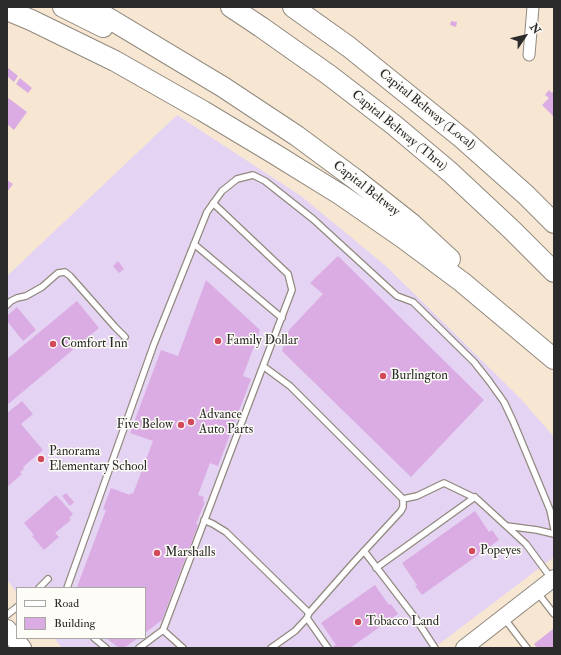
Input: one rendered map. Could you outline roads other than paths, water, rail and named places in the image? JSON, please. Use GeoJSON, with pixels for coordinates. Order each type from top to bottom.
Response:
{"type":"FeatureCollection","features":[{"type":"Feature","properties":{"kind":"highway"},"geometry":{"type":"LineString","coordinates":[[63,7],[120,35],[157,47]]}},
{"type":"Feature","properties":{"kind":"highway"},"geometry":{"type":"LineString","coordinates":[[90,7],[157,47]]}},
{"type":"Feature","properties":{"kind":"highway","name":"Capital Beltway (Thru)"},"geometry":{"type":"LineString","coordinates":[[231,7],[262,27],[329,75],[394,125],[456,178],[512,230],[554,272]]}},
{"type":"Feature","properties":{"kind":"highway","name":"Capital Beltway (Local)"},"geometry":{"type":"LineString","coordinates":[[293,7],[349,47],[463,139],[526,195],[554,223]]}},
{"type":"Feature","properties":{"kind":"highway"},"geometry":{"type":"LineString","coordinates":[[7,10],[31,20],[115,62],[203,111],[341,196],[403,238],[462,282],[554,358]]}},
{"type":"Feature","properties":{"kind":"highway","name":"Capital Beltway"},"geometry":{"type":"LineString","coordinates":[[157,47],[272,119],[355,179],[412,224],[513,317],[554,358]]}},
{"type":"Feature","properties":{"kind":"main road"},"geometry":{"type":"LineString","coordinates":[[464,648],[553,579]]}},
{"type":"Feature","properties":{"kind":"main road"},"geometry":{"type":"LineString","coordinates":[[7,629],[22,648]]}},
{"type":"Feature","properties":{"kind":"street"},"geometry":{"type":"LineString","coordinates":[[529,55],[534,7]]}},
{"type":"Feature","properties":{"kind":"lane"},"geometry":{"type":"LineString","coordinates":[[67,587],[154,344],[207,212],[222,190],[237,179],[253,175],[265,181],[313,219],[396,296],[413,302],[474,362],[504,402],[550,510],[554,528]]}},
{"type":"Feature","properties":{"kind":"lane"},"geometry":{"type":"LineString","coordinates":[[139,648],[163,630],[292,290],[288,274],[213,203]]}},
{"type":"Feature","properties":{"kind":"lane"},"geometry":{"type":"LineString","coordinates":[[194,244],[282,318]]}},
{"type":"Feature","properties":{"kind":"lane"},"geometry":{"type":"LineString","coordinates":[[7,305],[17,298],[26,296],[42,287],[58,273],[65,272],[125,337]]}},
{"type":"Feature","properties":{"kind":"lane"},"geometry":{"type":"LineString","coordinates":[[263,366],[290,386],[403,499],[403,507],[401,511],[364,551],[295,631],[271,648]]}},
{"type":"Feature","properties":{"kind":"lane"},"geometry":{"type":"LineString","coordinates":[[403,499],[417,496],[444,483],[477,498],[526,544],[553,579]]}},
{"type":"Feature","properties":{"kind":"lane"},"geometry":{"type":"LineString","coordinates":[[376,568],[475,497]]}},
{"type":"Feature","properties":{"kind":"lane"},"geometry":{"type":"LineString","coordinates":[[204,520],[226,532],[308,616],[328,648]]}},
{"type":"Feature","properties":{"kind":"lane"},"geometry":{"type":"LineString","coordinates":[[507,526],[554,534]]}},
{"type":"Feature","properties":{"kind":"lane"},"geometry":{"type":"LineString","coordinates":[[364,551],[416,619],[435,648]]}},
{"type":"Feature","properties":{"kind":"lane"},"geometry":{"type":"LineString","coordinates":[[40,587],[48,579]]}},
{"type":"Feature","properties":{"kind":"lane"},"geometry":{"type":"LineString","coordinates":[[536,592],[554,614]]}},
{"type":"Feature","properties":{"kind":"lane"},"geometry":{"type":"LineString","coordinates":[[7,615],[16,608]]}},
{"type":"Feature","properties":{"kind":"lane"},"geometry":{"type":"LineString","coordinates":[[503,618],[527,648]]}},
{"type":"Feature","properties":{"kind":"lane"},"geometry":{"type":"LineString","coordinates":[[163,630],[183,648]]}},
{"type":"Feature","properties":{"kind":"lane"},"geometry":{"type":"LineString","coordinates":[[95,639],[106,648]]}},
{"type":"Feature","properties":{"kind":"place","name":"Family Dollar"},"geometry":{"type":"Point","coordinates":[218,341]}},
{"type":"Feature","properties":{"kind":"place","name":"Comfort Inn"},"geometry":{"type":"Point","coordinates":[53,344]}},
{"type":"Feature","properties":{"kind":"place","name":"Burlington"},"geometry":{"type":"Point","coordinates":[383,376]}},
{"type":"Feature","properties":{"kind":"place","name":"Advance Auto Parts"},"geometry":{"type":"Point","coordinates":[191,422]}},
{"type":"Feature","properties":{"kind":"place","name":"Five Below"},"geometry":{"type":"Point","coordinates":[181,425]}},
{"type":"Feature","properties":{"kind":"place","name":"Panorama Elementary School"},"geometry":{"type":"Point","coordinates":[41,459]}},
{"type":"Feature","properties":{"kind":"place","name":"Popeyes"},"geometry":{"type":"Point","coordinates":[472,551]}},
{"type":"Feature","properties":{"kind":"place","name":"Marshalls"},"geometry":{"type":"Point","coordinates":[157,553]}},
{"type":"Feature","properties":{"kind":"place","name":"Tobacco Land"},"geometry":{"type":"Point","coordinates":[358,622]}}]}
